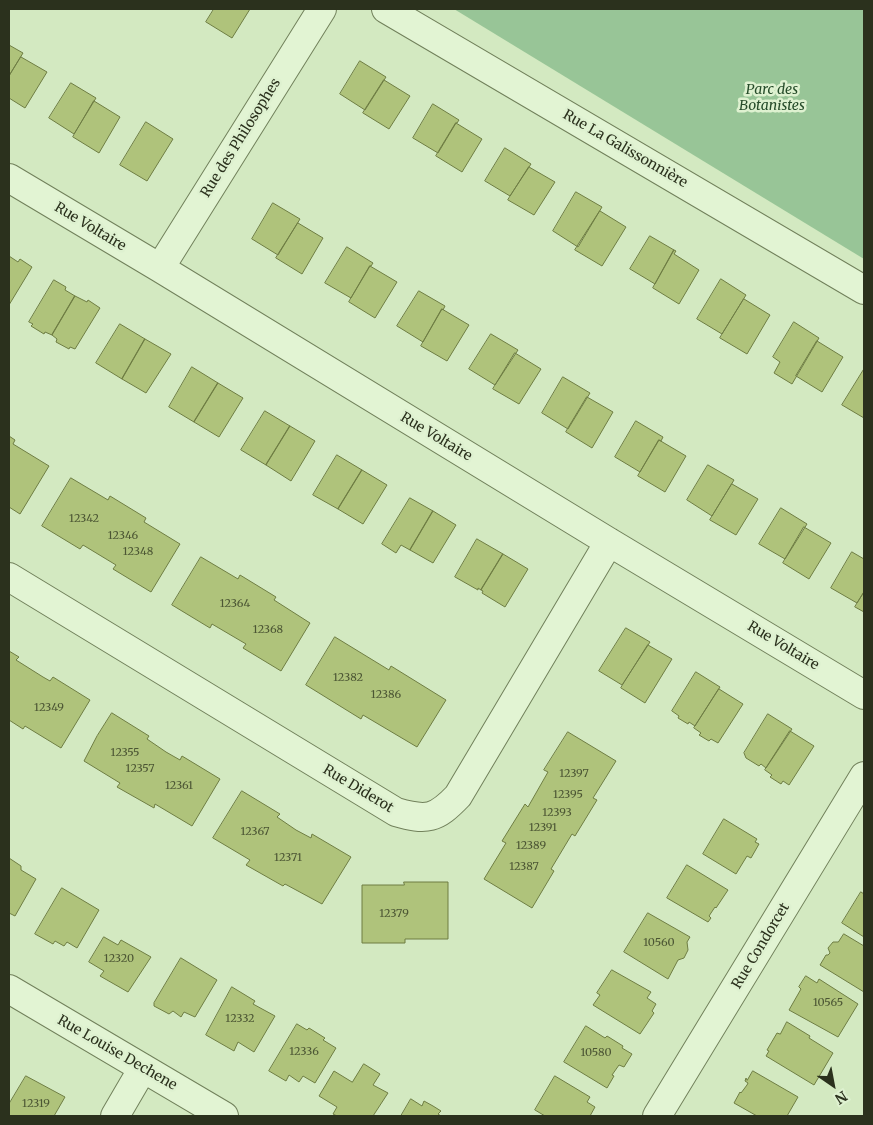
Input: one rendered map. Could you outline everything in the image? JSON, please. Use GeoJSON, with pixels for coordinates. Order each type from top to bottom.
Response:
{"type":"FeatureCollection","features":[{"type":"Feature","properties":{"kind":"street","name":"Rue des Philosophes"},"geometry":{"type":"LineString","coordinates":[[160,268],[322,9]]}},
{"type":"Feature","properties":{"kind":"street","name":"Rue La Galissonnière"},"geometry":{"type":"LineString","coordinates":[[386,9],[864,290]]}},
{"type":"Feature","properties":{"kind":"street","name":"Rue Voltaire"},"geometry":{"type":"LineString","coordinates":[[9,178],[864,695]]}},
{"type":"Feature","properties":{"kind":"street","name":"Rue Diderot"},"geometry":{"type":"LineString","coordinates":[[9,576],[396,812],[414,817],[433,816],[447,808],[458,796],[609,542]]}},
{"type":"Feature","properties":{"kind":"street","name":"Rue Condorcet"},"geometry":{"type":"LineString","coordinates":[[657,1116],[864,776]]}},
{"type":"Feature","properties":{"kind":"street","name":"Rue Louise Dechene"},"geometry":{"type":"LineString","coordinates":[[9,989],[224,1116]]}},
{"type":"Feature","properties":{"kind":"street"},"geometry":{"type":"LineString","coordinates":[[115,1116],[143,1068]]}},
{"type":"Feature","properties":{"kind":"green space","name":"Parc des Botanistes"},"geometry":{"type":"Polygon","coordinates":[[[454,9],[864,9],[864,259],[454,9]]]}},
{"type":"Feature","properties":{"kind":"building"},"geometry":{"type":"Polygon","coordinates":[[[214,9],[250,9],[232,38],[206,22],[214,9]]]}},
{"type":"Feature","properties":{"kind":"building"},"geometry":{"type":"Polygon","coordinates":[[[9,45],[23,53],[9,76],[9,45]]]}},
{"type":"Feature","properties":{"kind":"building"},"geometry":{"type":"Polygon","coordinates":[[[21,57],[47,72],[25,108],[9,98],[9,76],[21,57]]]}},
{"type":"Feature","properties":{"kind":"building"},"geometry":{"type":"Polygon","coordinates":[[[360,61],[386,77],[365,110],[340,94],[360,61]]]}},
{"type":"Feature","properties":{"kind":"building"},"geometry":{"type":"Polygon","coordinates":[[[384,80],[410,96],[389,129],[363,113],[384,80]]]}},
{"type":"Feature","properties":{"kind":"building"},"geometry":{"type":"Polygon","coordinates":[[[71,83],[96,98],[74,134],[49,118],[71,83]]]}},
{"type":"Feature","properties":{"kind":"building"},"geometry":{"type":"Polygon","coordinates":[[[94,101],[120,117],[99,153],[73,137],[94,101]]]}},
{"type":"Feature","properties":{"kind":"building"},"geometry":{"type":"Polygon","coordinates":[[[433,104],[459,120],[438,153],[413,138],[433,104]]]}},
{"type":"Feature","properties":{"kind":"building"},"geometry":{"type":"Polygon","coordinates":[[[146,122],[173,139],[147,181],[120,165],[146,122]]]}},
{"type":"Feature","properties":{"kind":"building"},"geometry":{"type":"Polygon","coordinates":[[[456,123],[482,139],[462,172],[436,156],[456,123]]]}},
{"type":"Feature","properties":{"kind":"building"},"geometry":{"type":"Polygon","coordinates":[[[505,148],[531,164],[510,196],[485,181],[505,148]]]}},
{"type":"Feature","properties":{"kind":"building"},"geometry":{"type":"Polygon","coordinates":[[[529,167],[555,182],[534,215],[508,200],[529,167]]]}},
{"type":"Feature","properties":{"kind":"building"},"geometry":{"type":"Polygon","coordinates":[[[576,192],[602,207],[578,247],[553,231],[576,192]]]}},
{"type":"Feature","properties":{"kind":"building"},"geometry":{"type":"Polygon","coordinates":[[[273,203],[300,219],[278,255],[252,239],[273,203]]]}},
{"type":"Feature","properties":{"kind":"building"},"geometry":{"type":"Polygon","coordinates":[[[600,211],[626,227],[602,266],[575,250],[600,211]]]}},
{"type":"Feature","properties":{"kind":"building"},"geometry":{"type":"Polygon","coordinates":[[[298,223],[323,238],[302,274],[276,258],[298,223]]]}},
{"type":"Feature","properties":{"kind":"building"},"geometry":{"type":"Polygon","coordinates":[[[650,236],[674,250],[655,284],[630,269],[650,236]]]}},
{"type":"Feature","properties":{"kind":"building"},"geometry":{"type":"Polygon","coordinates":[[[347,247],[373,263],[351,298],[325,283],[347,247]]]}},
{"type":"Feature","properties":{"kind":"building"},"geometry":{"type":"Polygon","coordinates":[[[674,250],[676,251],[674,254],[699,270],[679,304],[653,288],[674,250]]]}},
{"type":"Feature","properties":{"kind":"building"},"geometry":{"type":"Polygon","coordinates":[[[9,256],[18,262],[20,259],[32,267],[9,305],[9,256]]]}},
{"type":"Feature","properties":{"kind":"building"},"geometry":{"type":"Polygon","coordinates":[[[370,266],[397,282],[375,318],[349,302],[370,266]]]}},
{"type":"Feature","properties":{"kind":"building"},"geometry":{"type":"Polygon","coordinates":[[[721,279],[746,295],[722,334],[697,319],[721,279]]]}},
{"type":"Feature","properties":{"kind":"building"},"geometry":{"type":"Polygon","coordinates":[[[54,280],[66,287],[65,290],[75,296],[52,335],[45,332],[44,334],[31,326],[33,324],[29,322],[54,280]]]}},
{"type":"Feature","properties":{"kind":"building"},"geometry":{"type":"Polygon","coordinates":[[[419,291],[445,306],[423,342],[397,326],[419,291]]]}},
{"type":"Feature","properties":{"kind":"building"},"geometry":{"type":"Polygon","coordinates":[[[75,296],[87,302],[88,300],[100,308],[75,349],[70,347],[69,349],[56,342],[57,339],[52,335],[75,296]]]}},
{"type":"Feature","properties":{"kind":"building"},"geometry":{"type":"Polygon","coordinates":[[[744,299],[770,315],[747,354],[720,338],[744,299]]]}},
{"type":"Feature","properties":{"kind":"building"},"geometry":{"type":"Polygon","coordinates":[[[442,309],[469,325],[447,361],[421,346],[442,309]]]}},
{"type":"Feature","properties":{"kind":"building"},"geometry":{"type":"Polygon","coordinates":[[[794,322],[819,338],[792,384],[774,373],[780,362],[773,357],[794,322]]]}},
{"type":"Feature","properties":{"kind":"building"},"geometry":{"type":"Polygon","coordinates":[[[120,324],[145,339],[122,379],[96,363],[120,324]]]}},
{"type":"Feature","properties":{"kind":"building"},"geometry":{"type":"Polygon","coordinates":[[[491,334],[518,350],[495,385],[469,369],[491,334]]]}},
{"type":"Feature","properties":{"kind":"building"},"geometry":{"type":"Polygon","coordinates":[[[145,339],[171,354],[146,393],[122,379],[145,339]]]}},
{"type":"Feature","properties":{"kind":"building"},"geometry":{"type":"Polygon","coordinates":[[[817,341],[843,357],[822,392],[796,376],[817,341]]]}},
{"type":"Feature","properties":{"kind":"building"},"geometry":{"type":"Polygon","coordinates":[[[515,353],[541,369],[519,404],[493,389],[515,353]]]}},
{"type":"Feature","properties":{"kind":"building"},"geometry":{"type":"Polygon","coordinates":[[[192,367],[218,383],[194,422],[169,407],[192,367]]]}},
{"type":"Feature","properties":{"kind":"building"},"geometry":{"type":"Polygon","coordinates":[[[864,369],[864,418],[842,405],[864,369]]]}},
{"type":"Feature","properties":{"kind":"building"},"geometry":{"type":"Polygon","coordinates":[[[563,377],[590,393],[568,429],[542,413],[563,377]]]}},
{"type":"Feature","properties":{"kind":"building"},"geometry":{"type":"Polygon","coordinates":[[[218,383],[243,398],[219,437],[194,422],[218,383]]]}},
{"type":"Feature","properties":{"kind":"building"},"geometry":{"type":"Polygon","coordinates":[[[587,397],[613,412],[592,448],[566,432],[587,397]]]}},
{"type":"Feature","properties":{"kind":"building"},"geometry":{"type":"Polygon","coordinates":[[[265,411],[290,426],[266,465],[241,450],[265,411]]]}},
{"type":"Feature","properties":{"kind":"building"},"geometry":{"type":"Polygon","coordinates":[[[636,421],[663,437],[661,441],[659,440],[640,472],[615,457],[636,421]]]}},
{"type":"Feature","properties":{"kind":"building"},"geometry":{"type":"Polygon","coordinates":[[[290,426],[315,441],[291,481],[266,465],[290,426]]]}},
{"type":"Feature","properties":{"kind":"building"},"geometry":{"type":"Polygon","coordinates":[[[9,436],[15,440],[13,444],[49,466],[20,514],[9,507],[9,436]]]}},
{"type":"Feature","properties":{"kind":"building"},"geometry":{"type":"Polygon","coordinates":[[[659,440],[686,456],[665,492],[638,476],[659,440]]]}},
{"type":"Feature","properties":{"kind":"building"},"geometry":{"type":"Polygon","coordinates":[[[337,455],[362,470],[338,509],[313,495],[337,455]]]}},
{"type":"Feature","properties":{"kind":"building"},"geometry":{"type":"Polygon","coordinates":[[[708,465],[734,480],[712,516],[687,500],[708,465]]]}},
{"type":"Feature","properties":{"kind":"building"},"geometry":{"type":"Polygon","coordinates":[[[362,470],[387,485],[363,524],[338,509],[362,470]]]}},
{"type":"Feature","properties":{"kind":"building"},"geometry":{"type":"Polygon","coordinates":[[[71,478],[108,500],[110,496],[146,518],[144,522],[180,544],[151,592],[113,569],[116,565],[83,545],[80,549],[42,526],[71,478]]]}},
{"type":"Feature","properties":{"kind":"building"},"geometry":{"type":"Polygon","coordinates":[[[732,484],[758,499],[736,535],[710,520],[732,484]]]}},
{"type":"Feature","properties":{"kind":"building"},"geometry":{"type":"Polygon","coordinates":[[[410,498],[433,511],[410,550],[401,545],[396,553],[382,544],[410,498]]]}},
{"type":"Feature","properties":{"kind":"building"},"geometry":{"type":"Polygon","coordinates":[[[781,508],[807,524],[785,559],[759,544],[781,508]]]}},
{"type":"Feature","properties":{"kind":"building"},"geometry":{"type":"Polygon","coordinates":[[[433,511],[456,525],[433,563],[410,550],[433,511]]]}},
{"type":"Feature","properties":{"kind":"building"},"geometry":{"type":"Polygon","coordinates":[[[804,527],[831,543],[809,579],[783,563],[804,527]]]}},
{"type":"Feature","properties":{"kind":"building"},"geometry":{"type":"Polygon","coordinates":[[[477,539],[503,554],[481,590],[455,577],[477,539]]]}},
{"type":"Feature","properties":{"kind":"building"},"geometry":{"type":"Polygon","coordinates":[[[852,552],[864,559],[864,592],[857,603],[831,588],[852,552]]]}},
{"type":"Feature","properties":{"kind":"building"},"geometry":{"type":"Polygon","coordinates":[[[503,554],[528,569],[505,607],[482,593],[483,591],[481,590],[503,554]]]}},
{"type":"Feature","properties":{"kind":"building"},"geometry":{"type":"Polygon","coordinates":[[[201,557],[238,579],[240,575],[276,597],[274,600],[310,623],[281,671],[243,648],[246,644],[212,624],[210,628],[172,605],[201,557]]]}},
{"type":"Feature","properties":{"kind":"building"},"geometry":{"type":"Polygon","coordinates":[[[864,592],[864,612],[855,607],[864,592]]]}},
{"type":"Feature","properties":{"kind":"building"},"geometry":{"type":"Polygon","coordinates":[[[626,628],[650,642],[622,685],[599,671],[626,628]]]}},
{"type":"Feature","properties":{"kind":"building"},"geometry":{"type":"Polygon","coordinates":[[[335,637],[389,670],[391,666],[446,700],[417,747],[363,715],[361,719],[306,685],[335,637]]]}},
{"type":"Feature","properties":{"kind":"building"},"geometry":{"type":"Polygon","coordinates":[[[648,645],[672,659],[645,703],[621,688],[648,645]]]}},
{"type":"Feature","properties":{"kind":"building"},"geometry":{"type":"Polygon","coordinates":[[[9,651],[19,657],[16,660],[43,677],[50,681],[53,677],[90,700],[61,748],[25,726],[23,729],[9,720],[9,651]]]}},
{"type":"Feature","properties":{"kind":"building"},"geometry":{"type":"Polygon","coordinates":[[[696,672],[720,687],[695,726],[678,718],[679,716],[672,711],[696,672]]]}},
{"type":"Feature","properties":{"kind":"building"},"geometry":{"type":"Polygon","coordinates":[[[719,689],[743,704],[718,743],[711,739],[709,741],[699,735],[701,733],[694,728],[719,689]]]}},
{"type":"Feature","properties":{"kind":"building"},"geometry":{"type":"Polygon","coordinates":[[[112,713],[149,736],[147,739],[166,752],[180,760],[182,756],[220,779],[192,826],[155,804],[154,808],[117,787],[120,783],[84,761],[112,713]]]}},
{"type":"Feature","properties":{"kind":"building"},"geometry":{"type":"Polygon","coordinates":[[[768,714],[792,729],[766,768],[746,758],[744,753],[768,714]]]}},
{"type":"Feature","properties":{"kind":"building"},"geometry":{"type":"Polygon","coordinates":[[[790,731],[814,746],[789,785],[783,781],[781,784],[770,777],[772,775],[765,770],[790,731]]]}},
{"type":"Feature","properties":{"kind":"building"},"geometry":{"type":"Polygon","coordinates":[[[568,732],[616,761],[593,798],[597,800],[575,836],[572,834],[551,869],[554,871],[532,908],[484,879],[506,843],[502,841],[525,804],[528,807],[548,772],[544,770],[568,732]]]}},
{"type":"Feature","properties":{"kind":"building"},"geometry":{"type":"Polygon","coordinates":[[[242,791],[280,814],[277,817],[296,830],[311,838],[312,834],[351,857],[322,904],[285,884],[283,886],[246,865],[250,860],[213,838],[242,791]]]}},
{"type":"Feature","properties":{"kind":"building"},"geometry":{"type":"Polygon","coordinates":[[[724,819],[757,839],[755,842],[759,844],[751,858],[747,856],[736,874],[703,854],[724,819]]]}},
{"type":"Feature","properties":{"kind":"building"},"geometry":{"type":"Polygon","coordinates":[[[9,858],[21,866],[21,870],[36,879],[15,916],[9,913],[9,858]]]}},
{"type":"Feature","properties":{"kind":"building"},"geometry":{"type":"Polygon","coordinates":[[[687,865],[728,890],[709,916],[711,918],[708,922],[667,898],[687,865]]]}},
{"type":"Feature","properties":{"kind":"building"},"geometry":{"type":"Polygon","coordinates":[[[404,882],[448,882],[448,939],[405,939],[405,943],[362,943],[362,885],[404,885],[404,882]]]}},
{"type":"Feature","properties":{"kind":"building"},"geometry":{"type":"Polygon","coordinates":[[[62,888],[99,910],[77,948],[67,942],[64,946],[55,941],[53,944],[35,934],[62,888]]]}},
{"type":"Feature","properties":{"kind":"building"},"geometry":{"type":"Polygon","coordinates":[[[861,892],[864,894],[864,937],[842,923],[861,892]]]}},
{"type":"Feature","properties":{"kind":"building"},"geometry":{"type":"Polygon","coordinates":[[[648,913],[690,937],[687,942],[688,950],[684,958],[678,960],[668,979],[624,952],[648,913]]]}},
{"type":"Feature","properties":{"kind":"building"},"geometry":{"type":"Polygon","coordinates":[[[844,934],[864,946],[864,992],[820,965],[826,955],[830,953],[828,948],[833,942],[838,942],[844,934]]]}},
{"type":"Feature","properties":{"kind":"building"},"geometry":{"type":"Polygon","coordinates":[[[104,937],[118,945],[121,940],[151,957],[128,992],[100,976],[104,971],[89,962],[104,937]]]}},
{"type":"Feature","properties":{"kind":"building"},"geometry":{"type":"Polygon","coordinates":[[[181,958],[217,980],[195,1017],[184,1012],[181,1017],[173,1011],[169,1014],[154,1006],[181,958]]]}},
{"type":"Feature","properties":{"kind":"building"},"geometry":{"type":"Polygon","coordinates":[[[612,970],[651,992],[647,998],[656,1004],[652,1011],[654,1013],[640,1034],[593,1005],[600,995],[597,993],[612,970]]]}},
{"type":"Feature","properties":{"kind":"building"},"geometry":{"type":"Polygon","coordinates":[[[806,976],[817,983],[819,979],[858,1004],[838,1037],[789,1010],[806,976]]]}},
{"type":"Feature","properties":{"kind":"building"},"geometry":{"type":"Polygon","coordinates":[[[232,987],[255,1001],[253,1004],[275,1016],[254,1052],[238,1042],[234,1051],[206,1035],[232,987]]]}},
{"type":"Feature","properties":{"kind":"building"},"geometry":{"type":"Polygon","coordinates":[[[787,1022],[833,1053],[814,1085],[766,1056],[769,1051],[767,1050],[777,1033],[780,1034],[787,1022]]]}},
{"type":"Feature","properties":{"kind":"building"},"geometry":{"type":"Polygon","coordinates":[[[297,1024],[307,1030],[309,1028],[336,1048],[315,1083],[303,1076],[299,1082],[289,1075],[286,1081],[269,1071],[297,1024]]]}},
{"type":"Feature","properties":{"kind":"building"},"geometry":{"type":"Polygon","coordinates":[[[586,1026],[605,1038],[607,1036],[632,1054],[624,1067],[619,1065],[612,1075],[614,1076],[607,1088],[564,1062],[586,1026]]]}},
{"type":"Feature","properties":{"kind":"building"},"geometry":{"type":"Polygon","coordinates":[[[364,1064],[380,1074],[373,1085],[388,1093],[373,1116],[337,1116],[333,1114],[337,1107],[319,1096],[334,1071],[352,1082],[364,1064]]]}},
{"type":"Feature","properties":{"kind":"building"},"geometry":{"type":"Polygon","coordinates":[[[753,1071],[798,1097],[787,1116],[757,1116],[734,1103],[748,1083],[745,1081],[746,1078],[747,1080],[753,1071]]]}},
{"type":"Feature","properties":{"kind":"building"},"geometry":{"type":"Polygon","coordinates":[[[26,1076],[65,1097],[54,1116],[9,1116],[9,1104],[26,1076]]]}},
{"type":"Feature","properties":{"kind":"building"},"geometry":{"type":"Polygon","coordinates":[[[555,1076],[590,1097],[587,1102],[595,1107],[590,1116],[545,1116],[535,1110],[555,1076]]]}},
{"type":"Feature","properties":{"kind":"building"},"geometry":{"type":"Polygon","coordinates":[[[411,1099],[422,1106],[424,1101],[433,1106],[441,1111],[438,1114],[441,1116],[401,1116],[411,1099]]]}}]}
